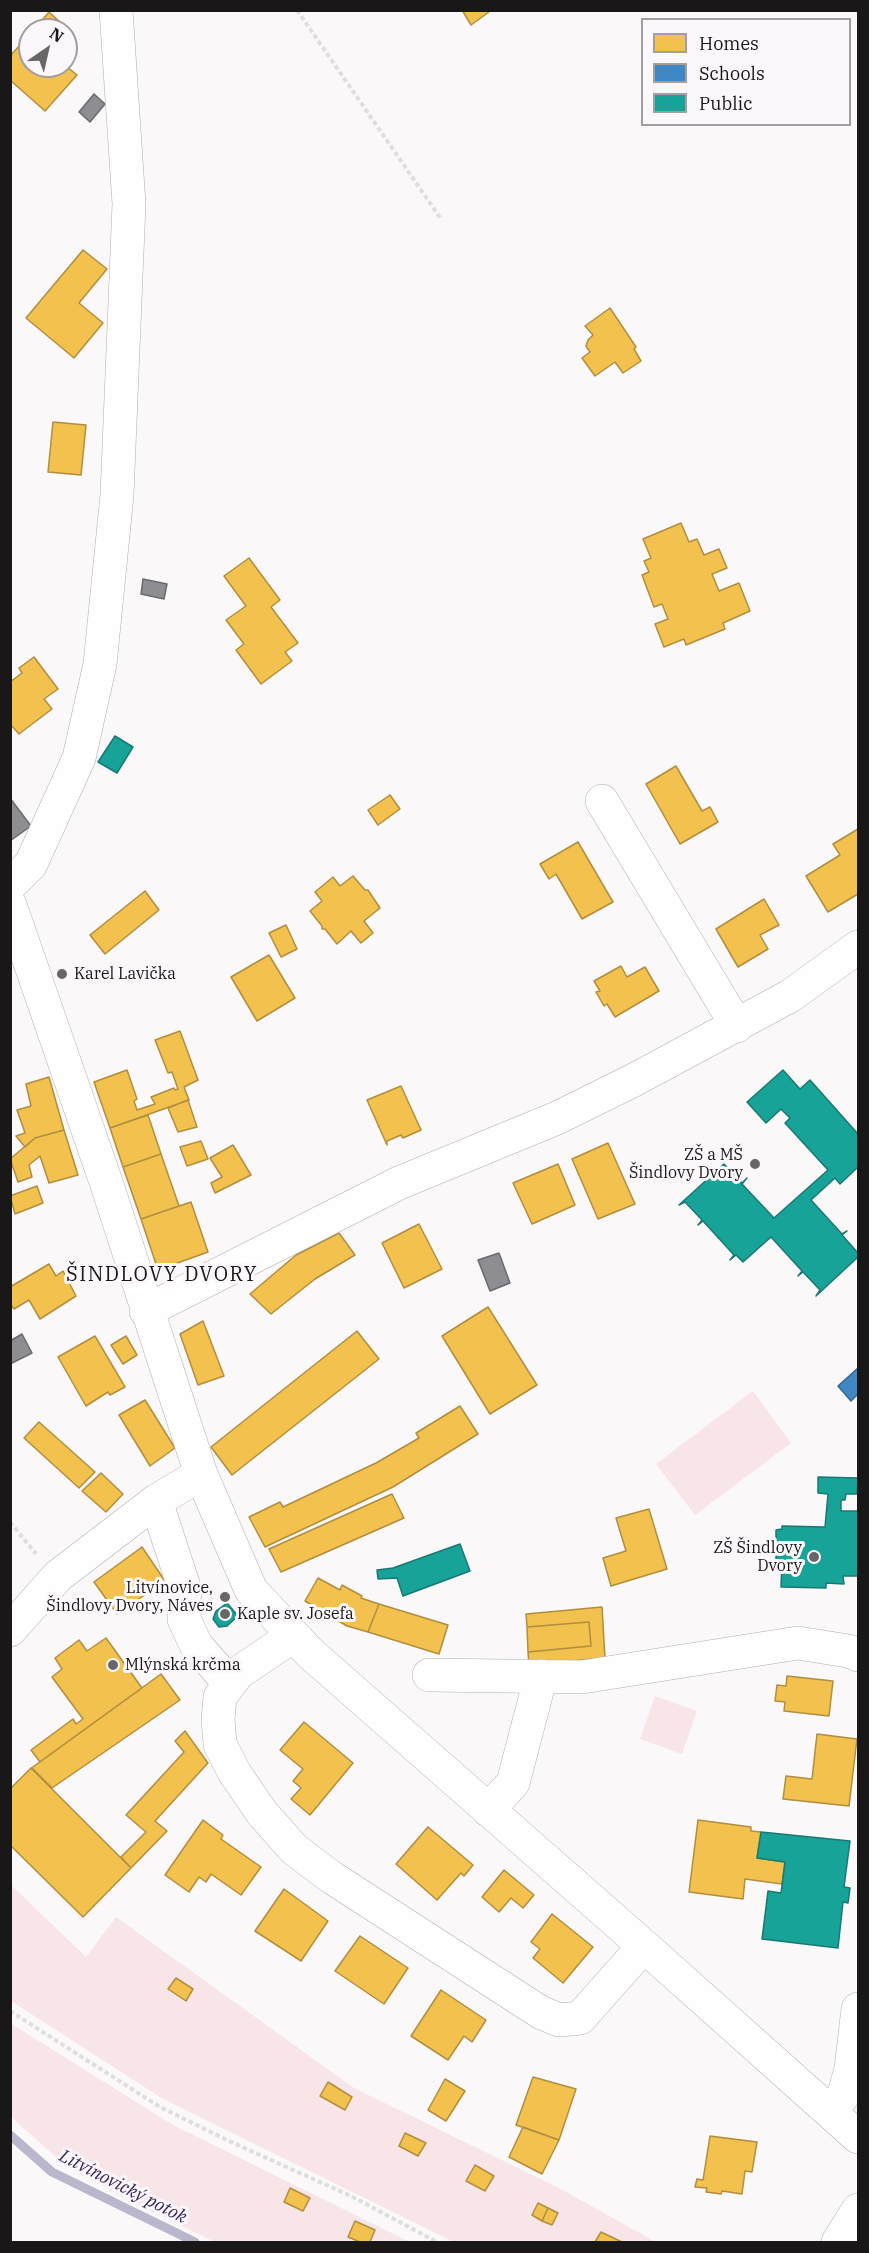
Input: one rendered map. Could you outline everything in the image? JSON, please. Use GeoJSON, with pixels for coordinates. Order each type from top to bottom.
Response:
{"type":"FeatureCollection","features":[{"type":"Feature","properties":{"kind":"street"},"geometry":{"type":"LineString","coordinates":[[10,885],[31,864],[79,758],[100,664],[117,495],[129,204],[116,10]]}},
{"type":"Feature","properties":{"kind":"street"},"geometry":{"type":"LineString","coordinates":[[602,801],[737,1026]]}},
{"type":"Feature","properties":{"kind":"street"},"geometry":{"type":"LineString","coordinates":[[10,905],[107,1185],[146,1311],[201,1474],[251,1590],[309,1653],[858,2137]]}},
{"type":"Feature","properties":{"kind":"street"},"geometry":{"type":"LineString","coordinates":[[146,1311],[399,1183],[557,1118],[632,1081],[790,996],[858,947]]}},
{"type":"Feature","properties":{"kind":"street"},"geometry":{"type":"LineString","coordinates":[[10,1630],[58,1575],[156,1501],[201,1474]]}},
{"type":"Feature","properties":{"kind":"street"},"geometry":{"type":"LineString","coordinates":[[156,1501],[185,1590],[183,1619],[196,1645],[230,1684]]}},
{"type":"Feature","properties":{"kind":"street"},"geometry":{"type":"LineString","coordinates":[[293,1636],[238,1673],[220,1697],[218,1719],[220,1744],[234,1772],[262,1814],[294,1850],[331,1877],[540,2012],[559,2020],[580,2018],[644,1946]]}},
{"type":"Feature","properties":{"kind":"street"},"geometry":{"type":"LineString","coordinates":[[429,1675],[582,1677],[798,1643],[848,1651],[858,1655]]}},
{"type":"Feature","properties":{"kind":"street"},"geometry":{"type":"LineString","coordinates":[[488,1810],[513,1783],[541,1676]]}},
{"type":"Feature","properties":{"kind":"street"},"geometry":{"type":"LineString","coordinates":[[831,2112],[844,2094],[851,2069],[858,2008]]}},
{"type":"Feature","properties":{"kind":"street"},"geometry":{"type":"LineString","coordinates":[[838,2242],[858,2210]]}},
{"type":"Feature","properties":{"kind":"path"},"geometry":{"type":"LineString","coordinates":[[297,10],[441,219]]}},
{"type":"Feature","properties":{"kind":"path"},"geometry":{"type":"LineString","coordinates":[[10,1522],[30,1548],[58,1575]]}},
{"type":"Feature","properties":{"kind":"path"},"geometry":{"type":"LineString","coordinates":[[10,2011],[160,2107],[351,2196],[437,2242]]}},
{"type":"Feature","properties":{"kind":"shaded area"},"geometry":{"type":"Polygon","coordinates":[[[753,1391],[791,1443],[695,1515],[656,1464],[753,1391]]]}},
{"type":"Feature","properties":{"kind":"shaded area"},"geometry":{"type":"Polygon","coordinates":[[[655,1696],[697,1711],[682,1754],[640,1739],[655,1696]]]}},
{"type":"Feature","properties":{"kind":"shaded area"},"geometry":{"type":"Polygon","coordinates":[[[10,1884],[86,1957],[116,1917],[354,2088],[557,2187],[656,2242],[454,2242],[163,2099],[11,2001],[10,1884]]]}},
{"type":"Feature","properties":{"kind":"shaded area"},"geometry":{"type":"Polygon","coordinates":[[[10,2023],[173,2125],[410,2242],[215,2242],[134,2203],[67,2167],[11,2117],[10,2023]]]}},
{"type":"Feature","properties":{"kind":"building: Homes"},"geometry":{"type":"Polygon","coordinates":[[[462,10],[488,10],[489,12],[471,25],[462,10]]]}},
{"type":"Feature","properties":{"kind":"building: Homes"},"geometry":{"type":"Polygon","coordinates":[[[49,12],[56,18],[44,18],[49,12]]]}},
{"type":"Feature","properties":{"kind":"building: Homes"},"geometry":{"type":"Polygon","coordinates":[[[18,47],[18,78],[74,78],[45,111],[10,80],[10,56],[18,47]]]}},
{"type":"Feature","properties":{"kind":"building: Homes"},"geometry":{"type":"Polygon","coordinates":[[[83,250],[107,269],[79,303],[103,323],[74,358],[26,318],[83,250]]]}},
{"type":"Feature","properties":{"kind":"building: Homes"},"geometry":{"type":"Polygon","coordinates":[[[610,308],[636,347],[634,349],[641,361],[623,373],[615,362],[595,376],[582,358],[590,352],[586,346],[593,335],[585,326],[610,308]]]}},
{"type":"Feature","properties":{"kind":"building: Homes"},"geometry":{"type":"Polygon","coordinates":[[[53,422],[86,425],[81,475],[48,472],[53,422]]]}},
{"type":"Feature","properties":{"kind":"building: Homes"},"geometry":{"type":"Polygon","coordinates":[[[681,523],[689,542],[697,539],[704,555],[719,549],[727,568],[712,574],[719,591],[739,583],[750,611],[723,623],[725,629],[686,645],[684,639],[664,647],[655,624],[668,619],[662,604],[654,607],[642,575],[649,572],[644,561],[651,558],[643,539],[681,523]]]}},
{"type":"Feature","properties":{"kind":"building: Homes"},"geometry":{"type":"Polygon","coordinates":[[[249,558],[280,600],[271,607],[298,643],[285,652],[292,661],[261,684],[236,650],[244,644],[226,620],[246,606],[224,576],[249,558]]]}},
{"type":"Feature","properties":{"kind":"building: Homes"},"geometry":{"type":"Polygon","coordinates":[[[34,657],[58,689],[44,699],[52,709],[19,734],[10,724],[10,682],[22,673],[19,668],[34,657]]]}},
{"type":"Feature","properties":{"kind":"building: Homes"},"geometry":{"type":"Polygon","coordinates":[[[676,766],[702,811],[710,807],[718,822],[680,844],[646,784],[676,766]]]}},
{"type":"Feature","properties":{"kind":"building: Homes"},"geometry":{"type":"Polygon","coordinates":[[[390,795],[400,809],[378,825],[368,810],[390,795]]]}},
{"type":"Feature","properties":{"kind":"building: Homes"},"geometry":{"type":"Polygon","coordinates":[[[858,829],[858,894],[828,912],[806,876],[840,855],[833,844],[858,829]]]}},
{"type":"Feature","properties":{"kind":"building: Homes"},"geometry":{"type":"Polygon","coordinates":[[[578,842],[613,902],[582,919],[556,874],[549,879],[540,864],[578,842]]]}},
{"type":"Feature","properties":{"kind":"building: Homes"},"geometry":{"type":"Polygon","coordinates":[[[353,876],[365,890],[368,890],[380,908],[364,921],[373,933],[361,943],[351,931],[337,944],[325,929],[322,929],[310,911],[322,901],[315,892],[333,877],[340,886],[353,876]]]}},
{"type":"Feature","properties":{"kind":"building: Homes"},"geometry":{"type":"Polygon","coordinates":[[[145,891],[159,910],[105,954],[90,935],[145,891]]]}},
{"type":"Feature","properties":{"kind":"building: Homes"},"geometry":{"type":"Polygon","coordinates":[[[764,899],[779,925],[760,935],[768,949],[738,967],[716,929],[764,899]]]}},
{"type":"Feature","properties":{"kind":"building: Homes"},"geometry":{"type":"Polygon","coordinates":[[[286,925],[297,949],[281,957],[269,933],[286,925]]]}},
{"type":"Feature","properties":{"kind":"building: Homes"},"geometry":{"type":"Polygon","coordinates":[[[269,955],[295,998],[257,1021],[231,977],[269,955]]]}},
{"type":"Feature","properties":{"kind":"building: Homes"},"geometry":{"type":"Polygon","coordinates":[[[621,966],[627,977],[645,967],[659,991],[615,1017],[607,1004],[604,1006],[596,992],[600,991],[594,981],[621,966]]]}},
{"type":"Feature","properties":{"kind":"building: Homes"},"geometry":{"type":"Polygon","coordinates":[[[180,1031],[198,1080],[184,1087],[189,1100],[110,1128],[94,1082],[127,1070],[137,1099],[134,1101],[137,1110],[155,1104],[151,1097],[174,1088],[178,1089],[172,1072],[168,1073],[155,1040],[180,1031]]]}},
{"type":"Feature","properties":{"kind":"building: Homes"},"geometry":{"type":"Polygon","coordinates":[[[49,1077],[64,1130],[35,1138],[25,1147],[16,1136],[25,1133],[17,1110],[31,1106],[26,1084],[49,1077]]]}},
{"type":"Feature","properties":{"kind":"building: Homes"},"geometry":{"type":"Polygon","coordinates":[[[401,1086],[421,1130],[403,1138],[401,1135],[387,1141],[387,1145],[367,1100],[401,1086]]]}},
{"type":"Feature","properties":{"kind":"building: Homes"},"geometry":{"type":"Polygon","coordinates":[[[188,1100],[197,1127],[178,1132],[168,1108],[188,1100]]]}},
{"type":"Feature","properties":{"kind":"building: Homes"},"geometry":{"type":"Polygon","coordinates":[[[148,1115],[161,1154],[123,1167],[110,1128],[148,1115]]]}},
{"type":"Feature","properties":{"kind":"building: Homes"},"geometry":{"type":"Polygon","coordinates":[[[64,1130],[78,1175],[49,1183],[40,1156],[29,1165],[32,1177],[18,1182],[10,1159],[35,1138],[64,1130]]]}},
{"type":"Feature","properties":{"kind":"building: Homes"},"geometry":{"type":"Polygon","coordinates":[[[201,1141],[208,1159],[187,1166],[180,1147],[201,1141]]]}},
{"type":"Feature","properties":{"kind":"building: Homes"},"geometry":{"type":"Polygon","coordinates":[[[608,1143],[635,1204],[598,1219],[572,1159],[608,1143]]]}},
{"type":"Feature","properties":{"kind":"building: Homes"},"geometry":{"type":"Polygon","coordinates":[[[233,1145],[251,1175],[215,1193],[211,1183],[222,1177],[210,1158],[233,1145]]]}},
{"type":"Feature","properties":{"kind":"building: Homes"},"geometry":{"type":"Polygon","coordinates":[[[161,1154],[179,1206],[141,1219],[123,1167],[161,1154]]]}},
{"type":"Feature","properties":{"kind":"building: Homes"},"geometry":{"type":"Polygon","coordinates":[[[558,1164],[575,1205],[532,1224],[513,1183],[558,1164]]]}},
{"type":"Feature","properties":{"kind":"building: Homes"},"geometry":{"type":"Polygon","coordinates":[[[37,1186],[43,1203],[15,1214],[10,1196],[37,1186]]]}},
{"type":"Feature","properties":{"kind":"building: Homes"},"geometry":{"type":"Polygon","coordinates":[[[191,1202],[208,1252],[158,1270],[141,1219],[191,1202]]]}},
{"type":"Feature","properties":{"kind":"building: Homes"},"geometry":{"type":"Polygon","coordinates":[[[419,1224],[442,1269],[404,1288],[382,1243],[419,1224]]]}},
{"type":"Feature","properties":{"kind":"building: Homes"},"geometry":{"type":"Polygon","coordinates":[[[339,1233],[355,1255],[315,1279],[271,1314],[250,1294],[296,1255],[339,1233]]]}},
{"type":"Feature","properties":{"kind":"building: Homes"},"geometry":{"type":"Polygon","coordinates":[[[49,1264],[56,1276],[63,1271],[76,1296],[40,1319],[29,1300],[14,1309],[10,1304],[10,1287],[49,1264]]]}},
{"type":"Feature","properties":{"kind":"building: Homes"},"geometry":{"type":"Polygon","coordinates":[[[488,1307],[537,1385],[490,1414],[442,1336],[488,1307]]]}},
{"type":"Feature","properties":{"kind":"building: Homes"},"geometry":{"type":"Polygon","coordinates":[[[203,1321],[224,1376],[198,1385],[180,1334],[203,1321]]]}},
{"type":"Feature","properties":{"kind":"building: Homes"},"geometry":{"type":"Polygon","coordinates":[[[357,1331],[379,1359],[232,1475],[211,1447],[357,1331]]]}},
{"type":"Feature","properties":{"kind":"building: Homes"},"geometry":{"type":"Polygon","coordinates":[[[95,1336],[125,1387],[110,1395],[108,1392],[86,1406],[58,1357],[95,1336]]]}},
{"type":"Feature","properties":{"kind":"building: Homes"},"geometry":{"type":"Polygon","coordinates":[[[126,1336],[137,1355],[123,1364],[111,1345],[126,1336]]]}},
{"type":"Feature","properties":{"kind":"building: Homes"},"geometry":{"type":"Polygon","coordinates":[[[145,1400],[175,1448],[150,1466],[119,1415],[145,1400]]]}},
{"type":"Feature","properties":{"kind":"building: Homes"},"geometry":{"type":"Polygon","coordinates":[[[460,1406],[478,1434],[393,1487],[265,1547],[249,1517],[280,1502],[283,1507],[376,1463],[419,1438],[416,1433],[460,1406]]]}},
{"type":"Feature","properties":{"kind":"building: Homes"},"geometry":{"type":"Polygon","coordinates":[[[39,1422],[95,1472],[79,1488],[24,1438],[39,1422]]]}},
{"type":"Feature","properties":{"kind":"building: Homes"},"geometry":{"type":"Polygon","coordinates":[[[101,1473],[123,1494],[106,1512],[82,1491],[101,1473]]]}},
{"type":"Feature","properties":{"kind":"building: Homes"},"geometry":{"type":"Polygon","coordinates":[[[392,1494],[404,1518],[281,1572],[269,1549],[392,1494]]]}},
{"type":"Feature","properties":{"kind":"building: Homes"},"geometry":{"type":"Polygon","coordinates":[[[649,1509],[667,1569],[611,1586],[603,1558],[626,1551],[616,1518],[649,1509]]]}},
{"type":"Feature","properties":{"kind":"building: Homes"},"geometry":{"type":"Polygon","coordinates":[[[142,1547],[165,1581],[117,1614],[94,1582],[142,1547]]]}},
{"type":"Feature","properties":{"kind":"building: Homes"},"geometry":{"type":"Polygon","coordinates":[[[318,1578],[340,1590],[342,1585],[362,1596],[361,1598],[379,1604],[368,1632],[347,1626],[305,1601],[318,1578]]]}},
{"type":"Feature","properties":{"kind":"building: Homes"},"geometry":{"type":"Polygon","coordinates":[[[379,1604],[448,1625],[439,1654],[368,1632],[379,1604]]]}},
{"type":"Feature","properties":{"kind":"building: Homes"},"geometry":{"type":"Polygon","coordinates":[[[602,1607],[605,1658],[529,1665],[528,1652],[591,1646],[589,1622],[527,1627],[526,1614],[602,1607]]]}},
{"type":"Feature","properties":{"kind":"building: Homes"},"geometry":{"type":"Polygon","coordinates":[[[589,1622],[591,1646],[528,1652],[527,1627],[589,1622]]]}},
{"type":"Feature","properties":{"kind":"building: Homes"},"geometry":{"type":"Polygon","coordinates":[[[106,1638],[142,1688],[40,1762],[31,1750],[73,1719],[76,1724],[83,1719],[52,1677],[62,1669],[55,1658],[79,1640],[87,1651],[106,1638]]]}},
{"type":"Feature","properties":{"kind":"building: Homes"},"geometry":{"type":"Polygon","coordinates":[[[161,1674],[180,1700],[52,1788],[32,1768],[30,1769],[161,1674]]]}},
{"type":"Feature","properties":{"kind":"building: Homes"},"geometry":{"type":"Polygon","coordinates":[[[787,1676],[833,1681],[829,1716],[784,1711],[785,1702],[775,1701],[777,1685],[786,1686],[787,1676]]]}},
{"type":"Feature","properties":{"kind":"building: Homes"},"geometry":{"type":"Polygon","coordinates":[[[304,1722],[353,1763],[310,1815],[291,1799],[301,1788],[293,1781],[303,1769],[280,1750],[304,1722]]]}},
{"type":"Feature","properties":{"kind":"building: Homes"},"geometry":{"type":"Polygon","coordinates":[[[185,1731],[208,1763],[155,1821],[167,1831],[131,1868],[121,1857],[146,1832],[126,1815],[184,1752],[175,1741],[185,1731]]]}},
{"type":"Feature","properties":{"kind":"building: Homes"},"geometry":{"type":"Polygon","coordinates":[[[817,1734],[857,1739],[849,1806],[783,1799],[786,1776],[812,1779],[817,1734]]]}},
{"type":"Feature","properties":{"kind":"building: Homes"},"geometry":{"type":"Polygon","coordinates":[[[31,1768],[131,1868],[83,1917],[10,1845],[10,1789],[31,1768]]]}},
{"type":"Feature","properties":{"kind":"building: Homes"},"geometry":{"type":"Polygon","coordinates":[[[203,1820],[223,1835],[221,1839],[261,1867],[241,1895],[211,1874],[206,1882],[199,1877],[189,1892],[165,1875],[203,1820]]]}},
{"type":"Feature","properties":{"kind":"building: Homes"},"geometry":{"type":"Polygon","coordinates":[[[698,1820],[751,1827],[751,1831],[761,1832],[757,1858],[785,1862],[782,1884],[745,1879],[743,1899],[689,1892],[698,1820]]]}},
{"type":"Feature","properties":{"kind":"building: Homes"},"geometry":{"type":"Polygon","coordinates":[[[428,1827],[473,1865],[464,1876],[461,1873],[437,1900],[396,1864],[428,1827]]]}},
{"type":"Feature","properties":{"kind":"building: Homes"},"geometry":{"type":"Polygon","coordinates":[[[504,1870],[534,1895],[523,1908],[511,1898],[499,1912],[482,1897],[504,1870]]]}},
{"type":"Feature","properties":{"kind":"building: Homes"},"geometry":{"type":"Polygon","coordinates":[[[284,1889],[328,1921],[301,1961],[255,1931],[284,1889]]]}},
{"type":"Feature","properties":{"kind":"building: Homes"},"geometry":{"type":"Polygon","coordinates":[[[552,1914],[593,1947],[563,1983],[533,1958],[540,1949],[531,1942],[552,1914]]]}},
{"type":"Feature","properties":{"kind":"building: Homes"},"geometry":{"type":"Polygon","coordinates":[[[360,1936],[408,1968],[384,2004],[335,1971],[360,1936]]]}},
{"type":"Feature","properties":{"kind":"building: Homes"},"geometry":{"type":"Polygon","coordinates":[[[176,1978],[193,1989],[186,2001],[168,1989],[176,1978]]]}},
{"type":"Feature","properties":{"kind":"building: Homes"},"geometry":{"type":"Polygon","coordinates":[[[441,1990],[486,2020],[472,2042],[464,2036],[448,2060],[411,2036],[441,1990]]]}},
{"type":"Feature","properties":{"kind":"building: Homes"},"geometry":{"type":"Polygon","coordinates":[[[533,2077],[576,2089],[559,2140],[516,2125],[533,2077]]]}},
{"type":"Feature","properties":{"kind":"building: Homes"},"geometry":{"type":"Polygon","coordinates":[[[445,2079],[465,2091],[446,2121],[428,2110],[445,2079]]]}},
{"type":"Feature","properties":{"kind":"building: Homes"},"geometry":{"type":"Polygon","coordinates":[[[328,2082],[352,2097],[345,2110],[320,2096],[328,2082]]]}},
{"type":"Feature","properties":{"kind":"building: Homes"},"geometry":{"type":"Polygon","coordinates":[[[523,2127],[559,2140],[542,2174],[509,2157],[523,2127]]]}},
{"type":"Feature","properties":{"kind":"building: Homes"},"geometry":{"type":"Polygon","coordinates":[[[405,2133],[426,2143],[418,2156],[399,2146],[405,2133]]]}},
{"type":"Feature","properties":{"kind":"building: Homes"},"geometry":{"type":"Polygon","coordinates":[[[710,2136],[757,2142],[752,2172],[745,2171],[742,2194],[722,2191],[721,2194],[706,2192],[707,2188],[695,2187],[697,2179],[703,2180],[710,2136]]]}},
{"type":"Feature","properties":{"kind":"building: Homes"},"geometry":{"type":"Polygon","coordinates":[[[475,2165],[494,2176],[485,2191],[466,2181],[475,2165]]]}},
{"type":"Feature","properties":{"kind":"building: Homes"},"geometry":{"type":"Polygon","coordinates":[[[290,2188],[310,2198],[303,2211],[284,2202],[290,2188]]]}},
{"type":"Feature","properties":{"kind":"building: Homes"},"geometry":{"type":"Polygon","coordinates":[[[538,2203],[548,2208],[542,2221],[532,2215],[538,2203]]]}},
{"type":"Feature","properties":{"kind":"building: Homes"},"geometry":{"type":"Polygon","coordinates":[[[548,2208],[558,2213],[552,2225],[542,2221],[548,2208]]]}},
{"type":"Feature","properties":{"kind":"building: Homes"},"geometry":{"type":"Polygon","coordinates":[[[355,2221],[375,2230],[370,2242],[360,2242],[348,2237],[355,2221]]]}},
{"type":"Feature","properties":{"kind":"building: Homes"},"geometry":{"type":"Polygon","coordinates":[[[601,2232],[622,2242],[595,2242],[601,2232]]]}},
{"type":"Feature","properties":{"kind":"building: Schools"},"geometry":{"type":"Polygon","coordinates":[[[858,1368],[858,1394],[851,1401],[838,1386],[858,1368]]]}},
{"type":"Feature","properties":{"kind":"building: Public"},"geometry":{"type":"Polygon","coordinates":[[[115,736],[133,747],[117,773],[98,762],[115,736]]]}},
{"type":"Feature","properties":{"kind":"building: Public"},"geometry":{"type":"Polygon","coordinates":[[[783,1070],[800,1089],[810,1080],[858,1134],[858,1167],[840,1184],[835,1178],[811,1200],[842,1234],[847,1231],[842,1235],[858,1253],[858,1257],[816,1296],[820,1290],[803,1272],[798,1276],[802,1271],[771,1237],[743,1262],[736,1255],[730,1260],[734,1255],[703,1221],[698,1225],[702,1220],[685,1202],[679,1205],[724,1164],[742,1183],[747,1178],[742,1184],[774,1218],[828,1170],[785,1123],[790,1118],[781,1109],[766,1123],[747,1102],[783,1070]]]}},
{"type":"Feature","properties":{"kind":"building: Public"},"geometry":{"type":"Polygon","coordinates":[[[818,1477],[858,1478],[857,1494],[846,1494],[845,1500],[841,1500],[841,1511],[858,1511],[858,1576],[843,1576],[844,1584],[826,1583],[826,1588],[781,1587],[782,1561],[776,1561],[776,1530],[782,1529],[782,1526],[825,1527],[828,1494],[818,1493],[818,1477]]]}},
{"type":"Feature","properties":{"kind":"building: Public"},"geometry":{"type":"Polygon","coordinates":[[[460,1544],[470,1571],[403,1596],[397,1578],[378,1579],[377,1570],[393,1568],[460,1544]]]}},
{"type":"Feature","properties":{"kind":"building: Public","name":"Kaple sv. Josefa"},"geometry":{"type":"Polygon","coordinates":[[[227,1603],[238,1616],[227,1626],[219,1627],[213,1619],[216,1611],[227,1603]]]}},
{"type":"Feature","properties":{"kind":"building: Public"},"geometry":{"type":"Polygon","coordinates":[[[761,1832],[850,1841],[844,1887],[850,1888],[848,1903],[843,1902],[838,1948],[762,1939],[768,1891],[781,1893],[785,1862],[757,1858],[761,1832]]]}},
{"type":"Feature","properties":{"kind":"building: Industry"},"geometry":{"type":"Polygon","coordinates":[[[94,94],[105,104],[90,122],[79,112],[94,94]]]}},
{"type":"Feature","properties":{"kind":"building: Industry"},"geometry":{"type":"Polygon","coordinates":[[[143,579],[167,584],[164,599],[141,594],[143,579]]]}},
{"type":"Feature","properties":{"kind":"building: Industry"},"geometry":{"type":"Polygon","coordinates":[[[10,798],[31,826],[10,841],[10,798]]]}},
{"type":"Feature","properties":{"kind":"building: Industry"},"geometry":{"type":"Polygon","coordinates":[[[499,1253],[510,1283],[490,1291],[478,1260],[499,1253]]]}},
{"type":"Feature","properties":{"kind":"building: Industry"},"geometry":{"type":"Polygon","coordinates":[[[22,1334],[32,1353],[10,1364],[10,1341],[22,1334]]]}},
{"type":"Feature","properties":{"kind":"waterway","name":"Litvínovický potok"},"geometry":{"type":"LineString","coordinates":[[10,2135],[52,2172],[195,2242]]}},
{"type":"Feature","properties":{"kind":"place","name":"Karel Lavička"},"geometry":{"type":"Point","coordinates":[62,974]}},
{"type":"Feature","properties":{"kind":"place","name":"ZŠ a MŠ Šindlovy Dvory"},"geometry":{"type":"Point","coordinates":[755,1164]}},
{"type":"Feature","properties":{"kind":"place","name":"ZŠ Šindlovy Dvory"},"geometry":{"type":"Point","coordinates":[814,1557]}},
{"type":"Feature","properties":{"kind":"place","name":"Litvínovice, Šindlovy Dvory, Náves"},"geometry":{"type":"Point","coordinates":[225,1597]}},
{"type":"Feature","properties":{"kind":"place","name":"Kaple sv. Josefa"},"geometry":{"type":"Point","coordinates":[225,1614]}},
{"type":"Feature","properties":{"kind":"place","name":"Mlýnská krčma"},"geometry":{"type":"Point","coordinates":[113,1665]}},
{"type":"Feature","properties":{"kind":"district","name":"ŠINDLOVY DVORY"},"geometry":{"type":"Point","coordinates":[162,1275]}}]}
